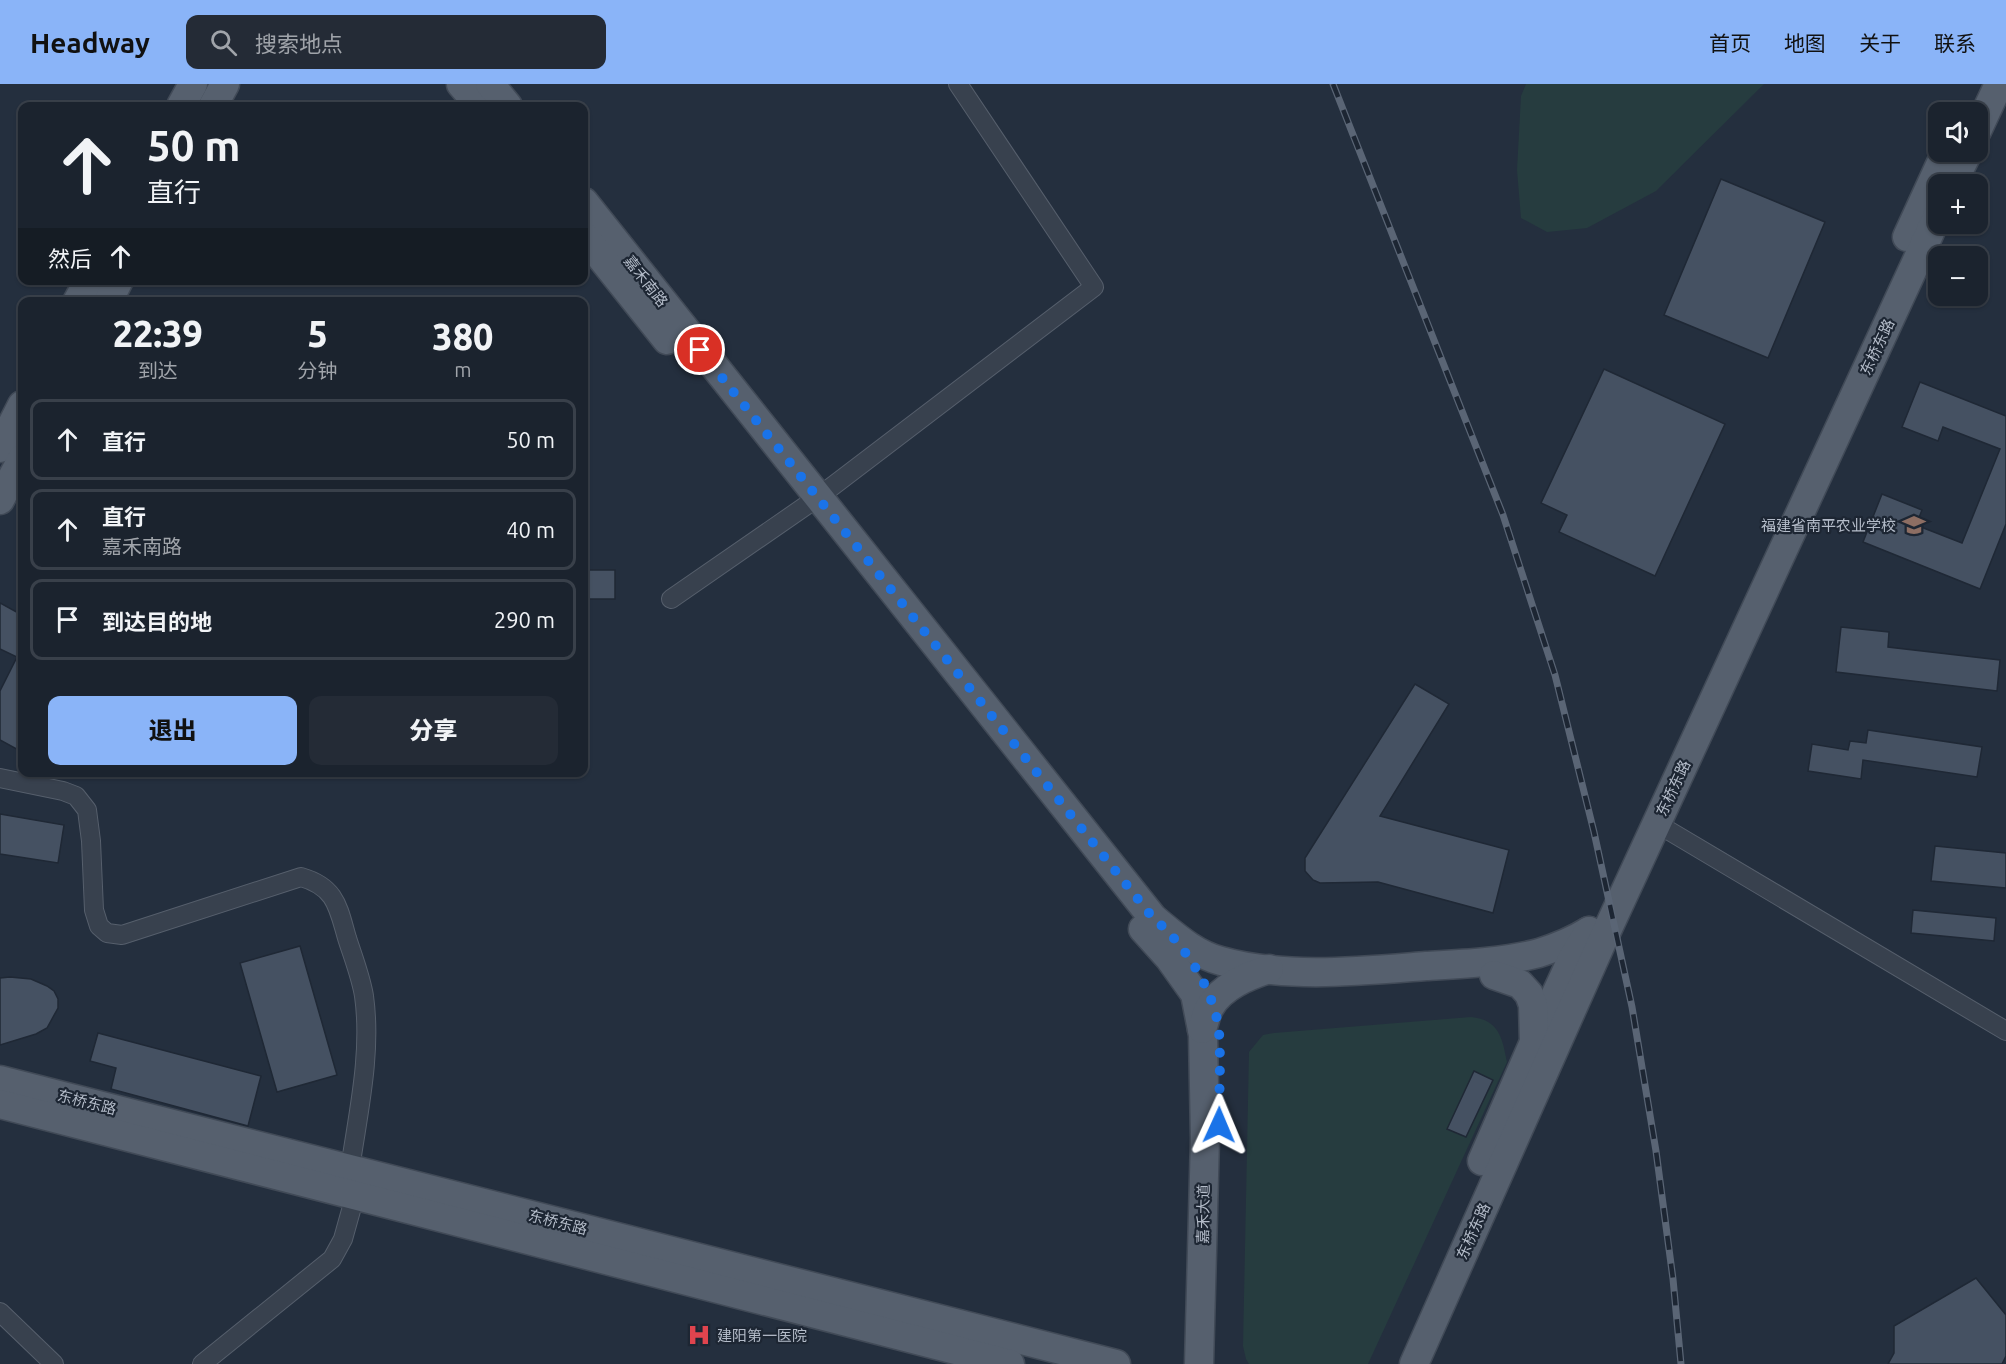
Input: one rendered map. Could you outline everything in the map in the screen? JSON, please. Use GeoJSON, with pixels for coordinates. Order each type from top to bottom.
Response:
{"type":"FeatureCollection","features":[{"type":"Feature","properties":{"kind":"main road"},"geometry":{"type":"LineString","coordinates":[[183,102],[193,84]]}},
{"type":"Feature","properties":{"kind":"main road"},"geometry":{"type":"LineString","coordinates":[[215,102],[225,84]]}},
{"type":"Feature","properties":{"kind":"main road"},"geometry":{"type":"LineString","coordinates":[[461,84],[477,102]]}},
{"type":"Feature","properties":{"kind":"main road"},"geometry":{"type":"LineString","coordinates":[[490,84],[505,102]]}},
{"type":"Feature","properties":{"kind":"main road"},"geometry":{"type":"LineString","coordinates":[[1969,102],[1977,84]]}},
{"type":"Feature","properties":{"kind":"main road"},"geometry":{"type":"LineString","coordinates":[[1988,108],[1999,84]]}},
{"type":"Feature","properties":{"kind":"main road","name":"东桥东路"},"geometry":{"type":"LineString","coordinates":[[1414,1364],[1544,1046],[1597,933],[1942,162]]}},
{"type":"Feature","properties":{"kind":"main road","name":"嘉禾南路"},"geometry":{"type":"LineString","coordinates":[[588,207],[810,503]]}},
{"type":"Feature","properties":{"kind":"main road","name":"东桥东路"},"geometry":{"type":"LineString","coordinates":[[1597,933],[1656,823],[1929,234]]}},
{"type":"Feature","properties":{"kind":"main road","name":"嘉禾南路"},"geometry":{"type":"LineString","coordinates":[[588,241],[810,503],[1153,918],[1151,925],[1178,952]]}},
{"type":"Feature","properties":{"kind":"main road"},"geometry":{"type":"LineString","coordinates":[[0,448],[18,413]]}},
{"type":"Feature","properties":{"kind":"main road"},"geometry":{"type":"LineString","coordinates":[[0,500],[18,466]]}},
{"type":"Feature","properties":{"kind":"main road"},"geometry":{"type":"LineString","coordinates":[[1151,925],[1190,960],[1208,1011]]}},
{"type":"Feature","properties":{"kind":"main road"},"geometry":{"type":"LineString","coordinates":[[1495,967],[1532,970],[1553,966],[1590,951],[1597,933]]}},
{"type":"Feature","properties":{"kind":"main road"},"geometry":{"type":"LineString","coordinates":[[1178,952],[1221,961],[1306,988],[1456,980],[1597,933]]}},
{"type":"Feature","properties":{"kind":"main road"},"geometry":{"type":"LineString","coordinates":[[1178,952],[1208,1011]]}},
{"type":"Feature","properties":{"kind":"main road"},"geometry":{"type":"LineString","coordinates":[[1178,952],[1191,970],[1238,982],[1271,978]]}},
{"type":"Feature","properties":{"kind":"main road"},"geometry":{"type":"LineString","coordinates":[[1550,1006],[1572,959]]}},
{"type":"Feature","properties":{"kind":"main road"},"geometry":{"type":"LineString","coordinates":[[1495,967],[1520,984],[1529,994],[1544,1046]]}},
{"type":"Feature","properties":{"kind":"main road"},"geometry":{"type":"LineString","coordinates":[[1394,1364],[1544,1046],[1550,1006],[1549,996],[1541,978],[1532,970]]}},
{"type":"Feature","properties":{"kind":"main road"},"geometry":{"type":"LineString","coordinates":[[1208,1011],[1224,1013],[1251,990],[1271,978]]}},
{"type":"Feature","properties":{"kind":"main road"},"geometry":{"type":"LineString","coordinates":[[1208,1011],[1226,990],[1238,982]]}},
{"type":"Feature","properties":{"kind":"main road","name":"嘉禾大道"},"geometry":{"type":"LineString","coordinates":[[1199,1364],[1208,1011]]}},
{"type":"Feature","properties":{"kind":"main road","name":"嘉禾大道"},"geometry":{"type":"LineString","coordinates":[[1208,1011],[1215,1364]]}},
{"type":"Feature","properties":{"kind":"main road","name":"东桥东路"},"geometry":{"type":"LineString","coordinates":[[0,1080],[353,1183],[1010,1364]]}},
{"type":"Feature","properties":{"kind":"main road","name":"东桥东路"},"geometry":{"type":"LineString","coordinates":[[0,1104],[353,1183],[1116,1364]]}},
{"type":"Feature","properties":{"kind":"street"},"geometry":{"type":"LineString","coordinates":[[671,599],[810,503],[1094,287],[958,84]]}},
{"type":"Feature","properties":{"kind":"street"},"geometry":{"type":"LineString","coordinates":[[0,778],[63,791],[76,796],[87,810],[91,841],[94,910],[99,927],[107,933],[122,935],[301,877],[312,880],[327,889],[337,903],[364,994],[365,1053],[353,1183],[343,1239],[332,1259],[202,1364]]}},
{"type":"Feature","properties":{"kind":"street"},"geometry":{"type":"LineString","coordinates":[[1656,823],[2006,1031]]}},
{"type":"Feature","properties":{"kind":"street"},"geometry":{"type":"LineString","coordinates":[[0,1312],[54,1364]]}},
{"type":"Feature","properties":{"kind":"green space"},"geometry":{"type":"Polygon","coordinates":[[[1526,84],[1764,84],[1656,191],[1587,228],[1547,232],[1521,218],[1517,170],[1521,96],[1526,84]]]}},
{"type":"Feature","properties":{"kind":"green space"},"geometry":{"type":"Polygon","coordinates":[[[1471,1017],[1488,1022],[1498,1031],[1507,1062],[1368,1364],[1249,1364],[1243,1346],[1249,1052],[1263,1035],[1274,1033],[1471,1017]]]}},
{"type":"Feature","properties":{"kind":"building"},"geometry":{"type":"Polygon","coordinates":[[[1721,179],[1825,222],[1768,358],[1664,315],[1721,179]]]}},
{"type":"Feature","properties":{"kind":"building"},"geometry":{"type":"Polygon","coordinates":[[[1604,369],[1725,424],[1655,576],[1559,532],[1567,515],[1541,503],[1604,369]]]}},
{"type":"Feature","properties":{"kind":"building"},"geometry":{"type":"Polygon","coordinates":[[[1920,382],[2006,416],[2006,524],[1980,589],[1863,542],[1882,494],[1922,510],[1916,525],[1962,543],[2000,449],[1943,427],[1938,441],[1902,427],[1920,382]]]}},
{"type":"Feature","properties":{"kind":"building"},"geometry":{"type":"Polygon","coordinates":[[[588,570],[615,570],[615,599],[588,599],[588,570]]]}},
{"type":"Feature","properties":{"kind":"building"},"geometry":{"type":"Polygon","coordinates":[[[0,603],[18,613],[18,750],[0,740],[0,691],[17,657],[0,649],[0,603]]]}},
{"type":"Feature","properties":{"kind":"building"},"geometry":{"type":"Polygon","coordinates":[[[1841,627],[1889,632],[1888,647],[2000,660],[1997,691],[1836,672],[1841,627]]]}},
{"type":"Feature","properties":{"kind":"building"},"geometry":{"type":"Polygon","coordinates":[[[1415,684],[1449,704],[1380,816],[1509,850],[1493,913],[1378,882],[1320,883],[1313,880],[1305,871],[1305,858],[1415,684]]]}},
{"type":"Feature","properties":{"kind":"building"},"geometry":{"type":"Polygon","coordinates":[[[1868,730],[1982,747],[1977,777],[1863,760],[1861,779],[1808,771],[1812,744],[1848,750],[1850,741],[1866,743],[1868,730]]]}},
{"type":"Feature","properties":{"kind":"building"},"geometry":{"type":"Polygon","coordinates":[[[0,814],[64,825],[58,863],[0,854],[0,814]]]}},
{"type":"Feature","properties":{"kind":"building"},"geometry":{"type":"Polygon","coordinates":[[[1935,846],[2006,853],[2006,888],[1931,881],[1935,846]]]}},
{"type":"Feature","properties":{"kind":"building"},"geometry":{"type":"Polygon","coordinates":[[[1913,910],[1996,918],[1994,941],[1911,933],[1913,910]]]}},
{"type":"Feature","properties":{"kind":"building"},"geometry":{"type":"Polygon","coordinates":[[[300,946],[337,1075],[277,1092],[240,963],[300,946]]]}},
{"type":"Feature","properties":{"kind":"building"},"geometry":{"type":"Polygon","coordinates":[[[0,978],[31,979],[47,986],[54,991],[58,999],[58,1008],[47,1028],[36,1034],[0,1045],[0,978]]]}},
{"type":"Feature","properties":{"kind":"building"},"geometry":{"type":"Polygon","coordinates":[[[98,1033],[261,1076],[248,1126],[111,1089],[116,1068],[90,1061],[98,1033]]]}},
{"type":"Feature","properties":{"kind":"building"},"geometry":{"type":"Polygon","coordinates":[[[1474,1071],[1493,1080],[1466,1137],[1447,1129],[1474,1071]]]}},
{"type":"Feature","properties":{"kind":"building"},"geometry":{"type":"Polygon","coordinates":[[[1976,1278],[2006,1315],[2006,1356],[2002,1364],[1888,1364],[1894,1353],[1894,1326],[1976,1278]]]}},
{"type":"Feature","properties":{"kind":"railway"},"geometry":{"type":"LineString","coordinates":[[1333,84],[1503,515],[1555,675],[1594,832],[1632,1007],[1656,1151],[1673,1279],[1681,1364]]}},
{"type":"Feature","properties":{"kind":"place","name":"福建省南平农业学校"},"geometry":{"type":"Point","coordinates":[1914,525]}},
{"type":"Feature","properties":{"kind":"place","name":"建阳第一医院"},"geometry":{"type":"Point","coordinates":[699,1335]}},
{"type":"Feature","properties":{"kind":"route"},"geometry":{"type":"LineString","coordinates":[[700,350],[1153,918],[1190,960],[1211,997],[1219,1030],[1219,1125]]}}]}
